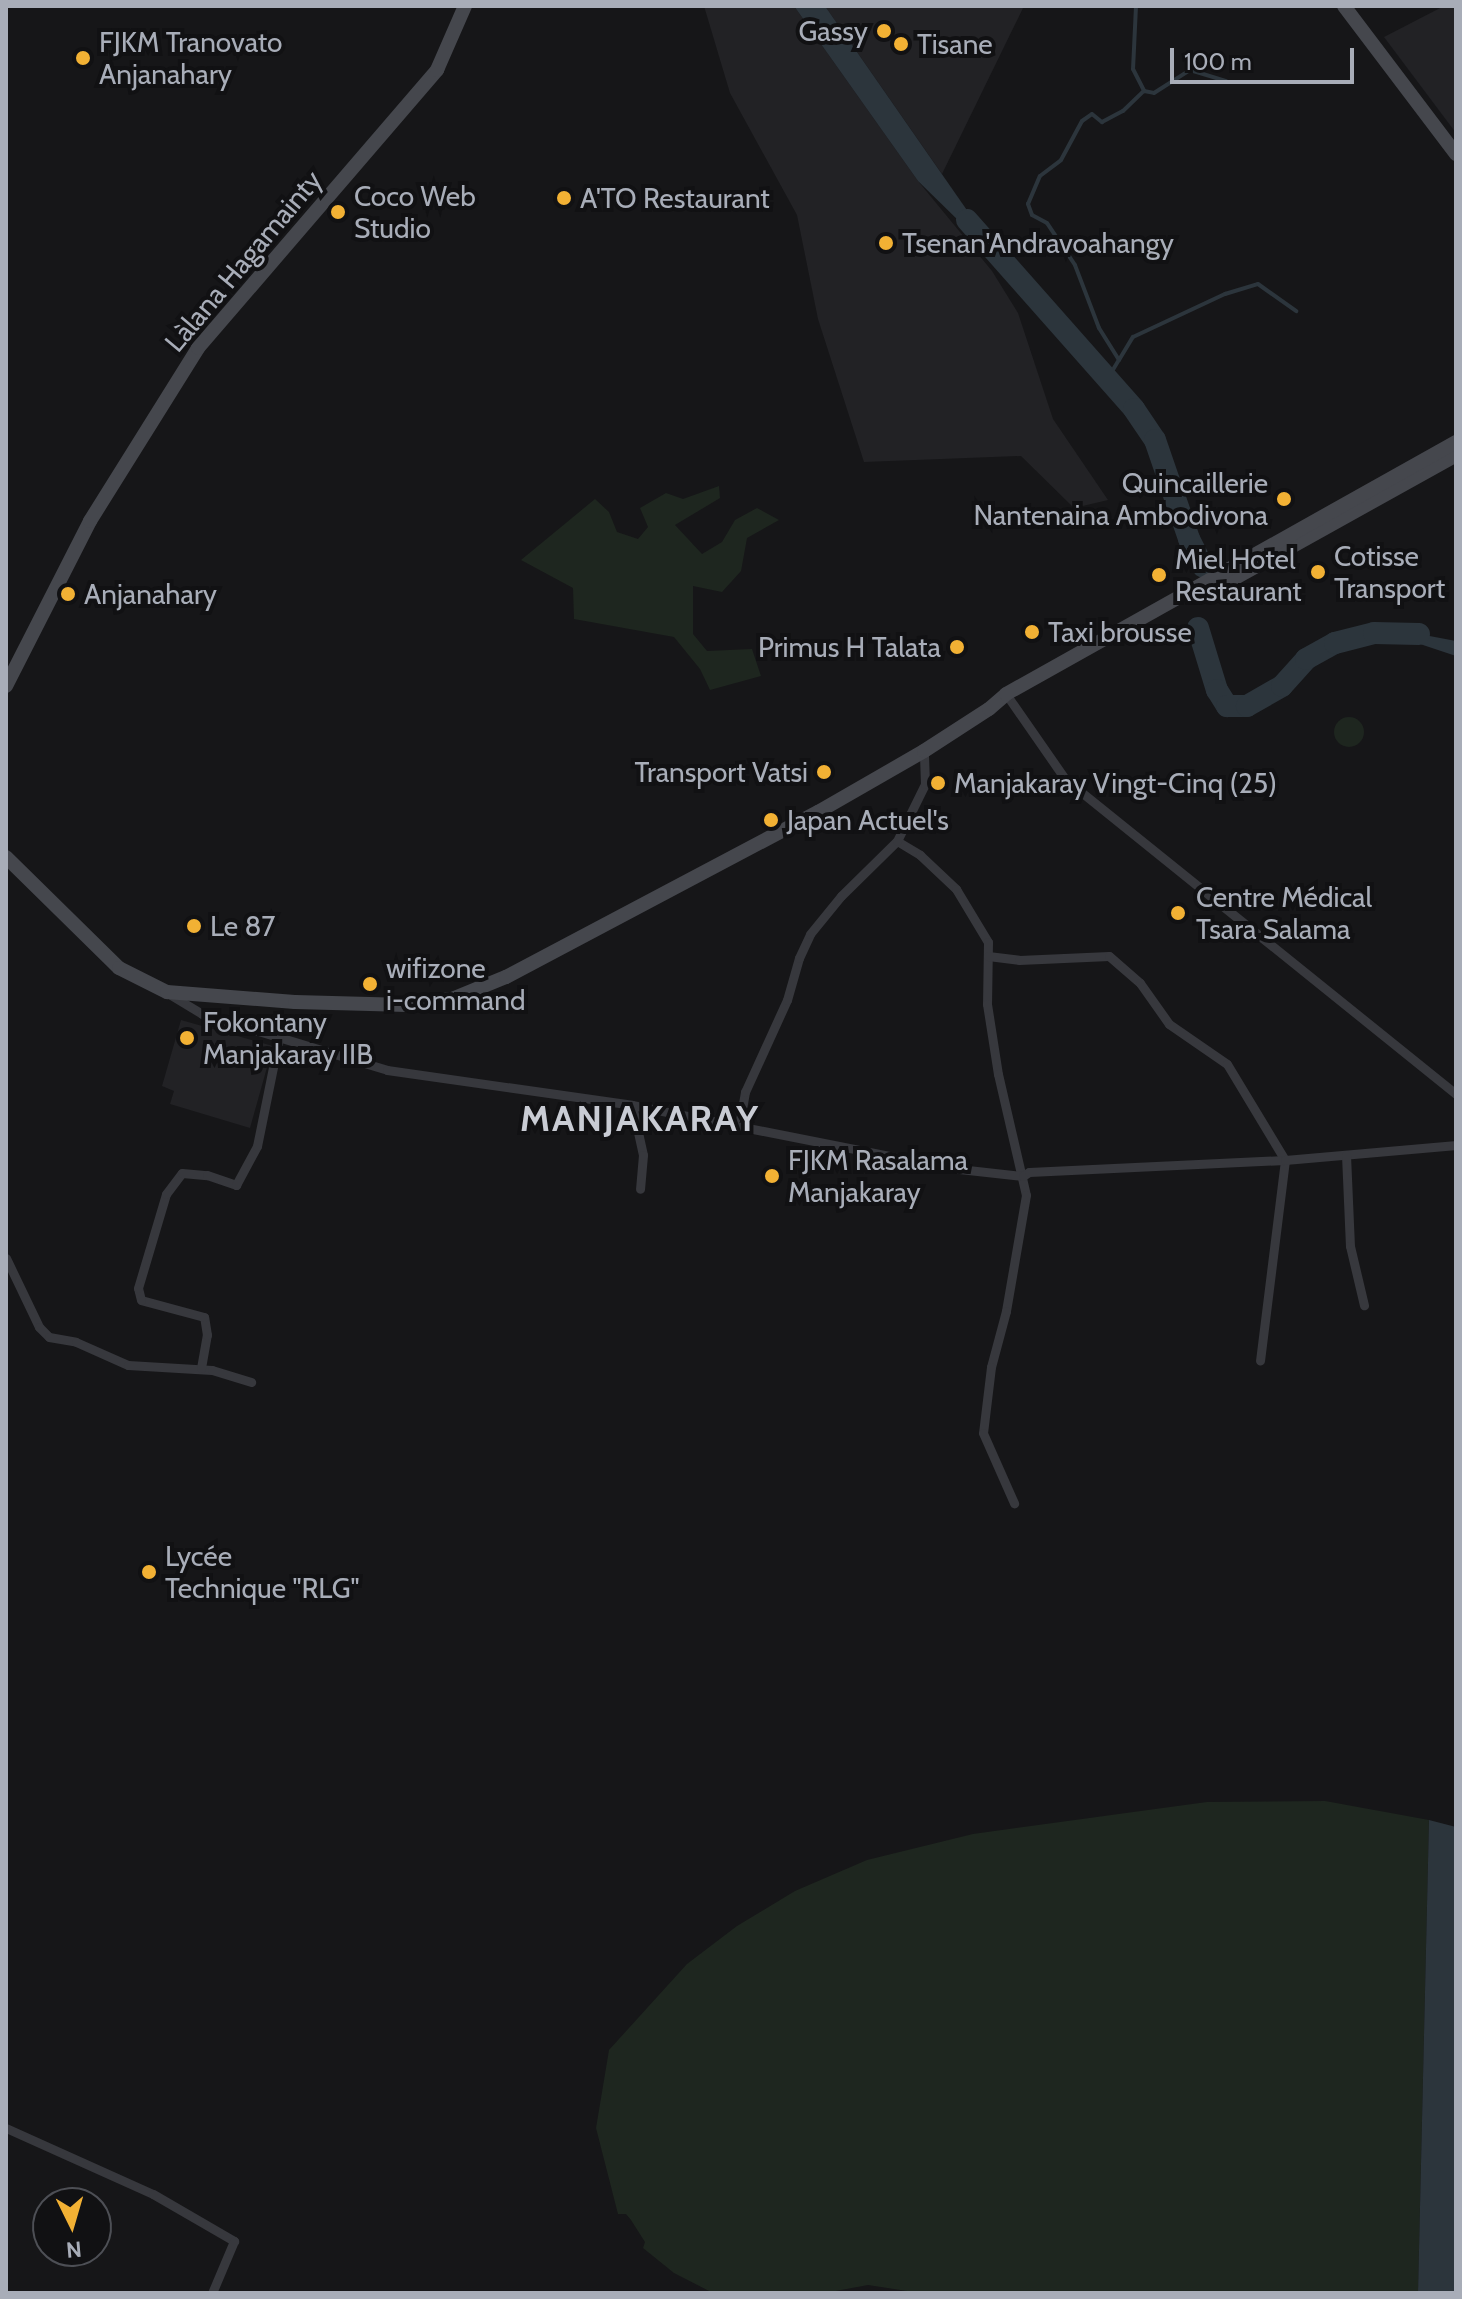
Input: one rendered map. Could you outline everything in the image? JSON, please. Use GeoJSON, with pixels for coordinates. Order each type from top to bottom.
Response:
{"type":"FeatureCollection","features":[{"type":"Feature","properties":{"kind":"main road","name":"Làlana Hagamainty"},"geometry":{"type":"LineString","coordinates":[[6,686],[90,521],[198,348],[437,70],[465,6]]}},
{"type":"Feature","properties":{"kind":"main road"},"geometry":{"type":"LineString","coordinates":[[1344,6],[1456,154]]}},
{"type":"Feature","properties":{"kind":"main road"},"geometry":{"type":"LineString","coordinates":[[1326,523],[1456,442]]}},
{"type":"Feature","properties":{"kind":"main road"},"geometry":{"type":"LineString","coordinates":[[6,857],[119,968],[167,992],[295,1002],[407,1005],[452,999],[506,977],[692,880],[924,751],[989,709],[1456,455]]}},
{"type":"Feature","properties":{"kind":"street"},"geometry":{"type":"LineString","coordinates":[[1009,698],[1065,779],[1456,1094]]}},
{"type":"Feature","properties":{"kind":"street"},"geometry":{"type":"LineString","coordinates":[[739,1126],[745,1092],[787,1000],[799,958],[810,934],[841,896],[897,841],[925,784],[924,751]]}},
{"type":"Feature","properties":{"kind":"street"},"geometry":{"type":"LineString","coordinates":[[897,841],[920,855],[956,889],[988,942],[987,1004],[998,1074],[1026,1195],[1006,1311],[991,1367],[983,1433],[1014,1503]]}},
{"type":"Feature","properties":{"kind":"street"},"geometry":{"type":"LineString","coordinates":[[988,956],[1019,960],[1109,956],[1140,983],[1169,1024],[1227,1064],[1285,1160],[1260,1360]]}},
{"type":"Feature","properties":{"kind":"street"},"geometry":{"type":"LineString","coordinates":[[167,992],[202,1014],[387,1070],[632,1105],[950,1168],[1023,1176],[1029,1172],[1285,1160],[1456,1145]]}},
{"type":"Feature","properties":{"kind":"street"},"geometry":{"type":"LineString","coordinates":[[201,1368],[207,1335],[204,1317],[141,1300],[138,1288],[166,1194],[182,1173],[207,1175],[236,1185],[257,1146],[279,1038]]}},
{"type":"Feature","properties":{"kind":"street"},"geometry":{"type":"LineString","coordinates":[[632,1105],[643,1155],[640,1189]]}},
{"type":"Feature","properties":{"kind":"street"},"geometry":{"type":"LineString","coordinates":[[1346,1155],[1350,1246],[1364,1305]]}},
{"type":"Feature","properties":{"kind":"street"},"geometry":{"type":"LineString","coordinates":[[6,1258],[39,1327],[49,1337],[76,1342],[128,1365],[201,1368],[251,1382]]}},
{"type":"Feature","properties":{"kind":"street"},"geometry":{"type":"LineString","coordinates":[[6,2128],[153,2194],[234,2241],[212,2293]]}},
{"type":"Feature","properties":{"kind":"shaded area","name":"Tsenan'Andravoahangy"},"geometry":{"type":"Polygon","coordinates":[[[704,6],[794,6],[918,181],[992,271],[1018,313],[1053,419],[1108,500],[1074,508],[1021,456],[864,462],[818,319],[797,215],[730,93],[704,6]]]}},
{"type":"Feature","properties":{"kind":"shaded area"},"geometry":{"type":"Polygon","coordinates":[[[794,6],[825,6],[971,216],[962,224],[918,181],[794,6]]]}},
{"type":"Feature","properties":{"kind":"shaded area","name":"Tsenan'Andravoahangy"},"geometry":{"type":"Polygon","coordinates":[[[825,6],[1024,6],[942,174],[825,6]]]}},
{"type":"Feature","properties":{"kind":"shaded area"},"geometry":{"type":"Polygon","coordinates":[[[1444,6],[1456,6],[1456,133],[1384,37],[1444,6]]]}},
{"type":"Feature","properties":{"kind":"shaded area"},"geometry":{"type":"Polygon","coordinates":[[[719,486],[720,498],[675,525],[702,554],[722,542],[735,520],[757,508],[779,520],[747,538],[741,571],[722,592],[693,586],[693,634],[707,651],[752,649],[761,676],[710,690],[700,669],[674,637],[574,619],[573,588],[521,560],[595,499],[609,512],[617,532],[638,539],[648,527],[640,508],[666,493],[683,499],[719,486]]]}},
{"type":"Feature","properties":{"kind":"shaded area"},"geometry":{"type":"Polygon","coordinates":[[[1419,634],[1456,641],[1456,656],[1417,643],[1419,634]]]}},
{"type":"Feature","properties":{"kind":"shaded area"},"geometry":{"type":"Polygon","coordinates":[[[1349,717],[1355,718],[1363,726],[1363,738],[1355,746],[1349,747],[1343,746],[1335,738],[1334,732],[1335,726],[1343,718],[1349,717]]]}},
{"type":"Feature","properties":{"kind":"shaded area"},"geometry":{"type":"Polygon","coordinates":[[[181,1020],[273,1046],[250,1128],[170,1104],[174,1091],[162,1086],[181,1020]]]}},
{"type":"Feature","properties":{"kind":"shaded area"},"geometry":{"type":"Polygon","coordinates":[[[1325,1801],[1429,1820],[1418,2293],[920,2293],[868,2285],[825,2293],[713,2293],[674,2273],[643,2248],[645,2242],[631,2220],[626,2214],[618,2214],[596,2128],[609,2050],[687,1964],[737,1926],[795,1891],[867,1860],[973,1834],[1207,1802],[1325,1801]]]}},
{"type":"Feature","properties":{"kind":"shaded area"},"geometry":{"type":"Polygon","coordinates":[[[1429,1820],[1456,1827],[1456,2293],[1418,2293],[1429,1820]]]}},
{"type":"Feature","properties":{"kind":"waterway"},"geometry":{"type":"LineString","coordinates":[[1136,6],[1133,69],[1144,91]]}},
{"type":"Feature","properties":{"kind":"waterway"},"geometry":{"type":"LineString","coordinates":[[1108,378],[1119,360],[1099,328],[1075,265],[1047,223],[1032,215],[1028,204],[1040,176],[1061,160],[1082,121],[1092,114],[1102,122],[1123,111],[1144,91],[1154,93],[1190,70],[1226,81]]}},
{"type":"Feature","properties":{"kind":"waterway"},"geometry":{"type":"LineString","coordinates":[[967,220],[1134,409],[1155,440],[1189,539],[1203,567]]}},
{"type":"Feature","properties":{"kind":"waterway"},"geometry":{"type":"LineString","coordinates":[[1119,360],[1133,337],[1225,294],[1258,284],[1296,311]]}},
{"type":"Feature","properties":{"kind":"waterway"},"geometry":{"type":"LineString","coordinates":[[1198,628],[1217,690],[1227,706],[1247,706],[1282,686],[1306,659],[1335,643],[1374,633],[1419,634]]}},
{"type":"Feature","properties":{"kind":"place","name":"Gassy"},"geometry":{"type":"Point","coordinates":[884,31]}},
{"type":"Feature","properties":{"kind":"place","name":"Tisane"},"geometry":{"type":"Point","coordinates":[901,44]}},
{"type":"Feature","properties":{"kind":"place","name":"FJKM Tranovato Anjanahary"},"geometry":{"type":"Point","coordinates":[83,58]}},
{"type":"Feature","properties":{"kind":"place","name":"A'TO Restaurant"},"geometry":{"type":"Point","coordinates":[564,198]}},
{"type":"Feature","properties":{"kind":"place","name":"Coco Web Studio"},"geometry":{"type":"Point","coordinates":[338,212]}},
{"type":"Feature","properties":{"kind":"place","name":"Tsenan'Andravoahangy"},"geometry":{"type":"Point","coordinates":[886,243]}},
{"type":"Feature","properties":{"kind":"place","name":"Quincaillerie Nantenaina Ambodivona"},"geometry":{"type":"Point","coordinates":[1284,499]}},
{"type":"Feature","properties":{"kind":"place","name":"Cotisse Transport"},"geometry":{"type":"Point","coordinates":[1318,572]}},
{"type":"Feature","properties":{"kind":"place","name":"Miel Hotel Restaurant"},"geometry":{"type":"Point","coordinates":[1159,575]}},
{"type":"Feature","properties":{"kind":"place","name":"Anjanahary"},"geometry":{"type":"Point","coordinates":[68,594]}},
{"type":"Feature","properties":{"kind":"place","name":"Taxi brousse"},"geometry":{"type":"Point","coordinates":[1032,632]}},
{"type":"Feature","properties":{"kind":"place","name":"Primus H Talata"},"geometry":{"type":"Point","coordinates":[957,647]}},
{"type":"Feature","properties":{"kind":"place","name":"Transport Vatsi"},"geometry":{"type":"Point","coordinates":[824,772]}},
{"type":"Feature","properties":{"kind":"place","name":"Manjakaray Vingt-Cinq (25)"},"geometry":{"type":"Point","coordinates":[938,783]}},
{"type":"Feature","properties":{"kind":"place","name":"Japan Actuel's"},"geometry":{"type":"Point","coordinates":[771,820]}},
{"type":"Feature","properties":{"kind":"place","name":"Centre Médical Tsara Salama"},"geometry":{"type":"Point","coordinates":[1178,913]}},
{"type":"Feature","properties":{"kind":"place","name":"Le 87"},"geometry":{"type":"Point","coordinates":[194,926]}},
{"type":"Feature","properties":{"kind":"place","name":"wifizone i-command"},"geometry":{"type":"Point","coordinates":[370,984]}},
{"type":"Feature","properties":{"kind":"place","name":"Fokontany Manjakaray IIB"},"geometry":{"type":"Point","coordinates":[187,1038]}},
{"type":"Feature","properties":{"kind":"place","name":"FJKM Rasalama Manjakaray"},"geometry":{"type":"Point","coordinates":[772,1176]}},
{"type":"Feature","properties":{"kind":"place","name":"Lycée Technique \"RLG\""},"geometry":{"type":"Point","coordinates":[149,1572]}},
{"type":"Feature","properties":{"kind":"district","name":"MANJAKARAY"},"geometry":{"type":"Point","coordinates":[640,1119]}}]}
